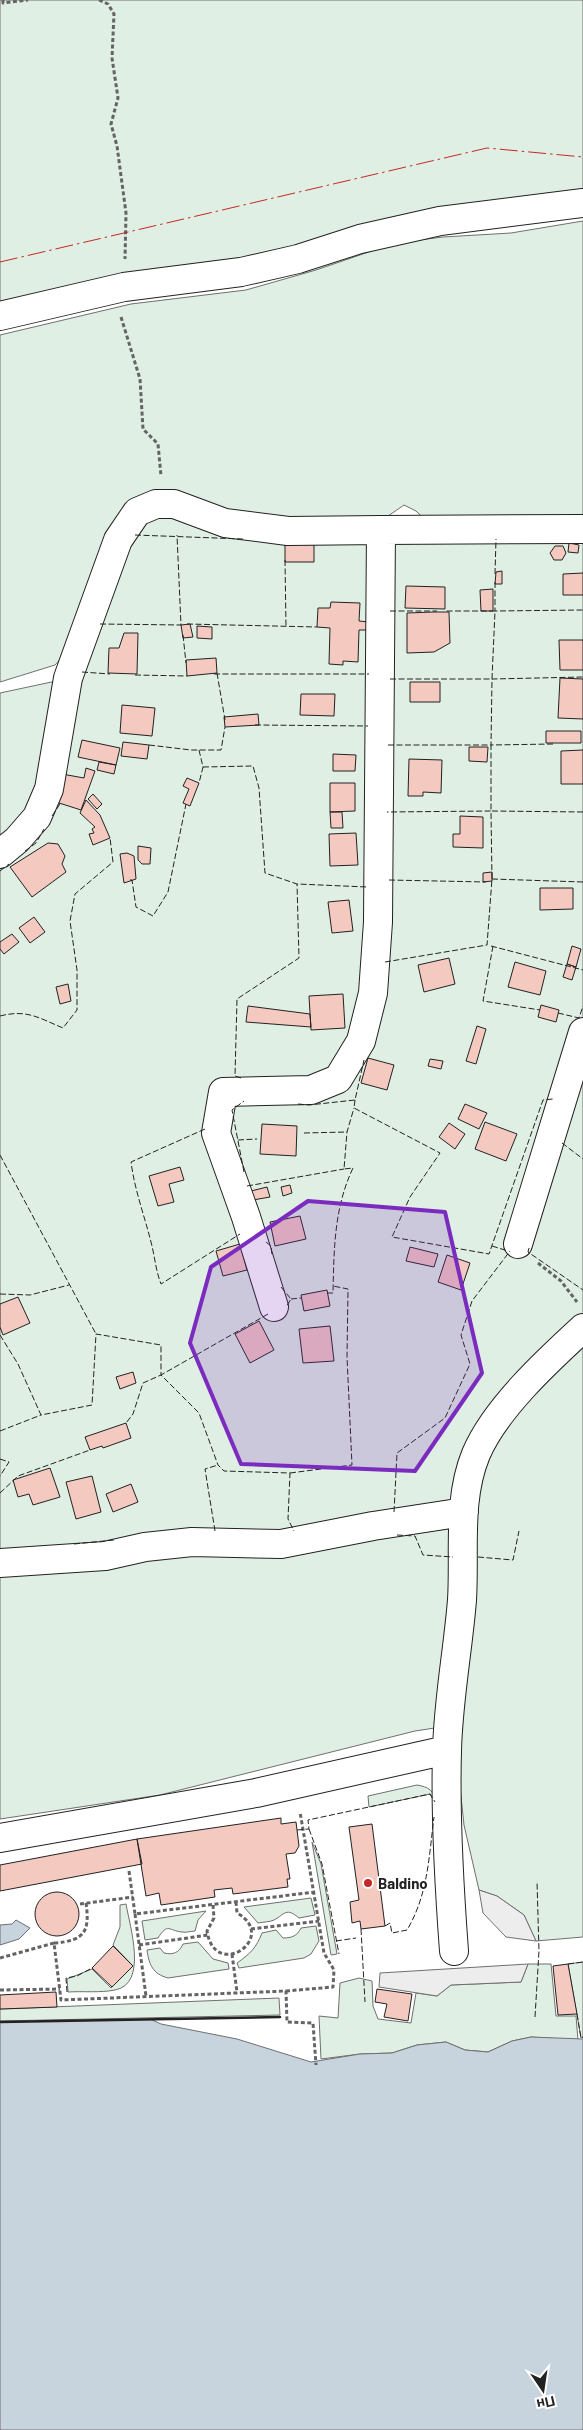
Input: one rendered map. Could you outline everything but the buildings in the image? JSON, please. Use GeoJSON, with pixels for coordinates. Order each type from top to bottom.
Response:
{"type":"FeatureCollection","features":[{"type":"Feature","properties":{"kind":"lane"},"geometry":{"type":"LineString","coordinates":[[0,316],[124,287],[241,272],[298,259],[360,239],[440,221],[583,203]]}},
{"type":"Feature","properties":{"kind":"lane"},"geometry":{"type":"LineString","coordinates":[[0,854],[17,840],[37,818],[49,789],[68,678],[118,540],[137,512],[156,504],[174,504],[225,523],[288,531],[583,530]]}},
{"type":"Feature","properties":{"kind":"lane"},"geometry":{"type":"LineString","coordinates":[[274,1307],[246,1217],[216,1132],[223,1092],[311,1090],[338,1079],[361,1041],[373,993],[378,922],[381,530]]}},
{"type":"Feature","properties":{"kind":"lane"},"geometry":{"type":"LineString","coordinates":[[518,1244],[583,1032]]}},
{"type":"Feature","properties":{"kind":"lane"},"geometry":{"type":"LineString","coordinates":[[454,1951],[447,1854],[447,1750],[462,1599],[464,1512],[467,1485],[476,1454],[496,1420],[581,1317]]}},
{"type":"Feature","properties":{"kind":"lane"},"geometry":{"type":"LineString","coordinates":[[0,1563],[105,1556],[145,1547],[192,1542],[281,1544],[374,1526],[464,1512]]}},
{"type":"Feature","properties":{"kind":"lane"},"geometry":{"type":"LineString","coordinates":[[0,1838],[247,1795],[447,1750]]}},
{"type":"Feature","properties":{"kind":"path"},"geometry":{"type":"LineString","coordinates":[[3,0],[4,3],[28,0]]}},
{"type":"Feature","properties":{"kind":"path"},"geometry":{"type":"LineString","coordinates":[[99,0],[108,4],[114,14],[112,58],[118,98],[111,124],[117,146],[126,213],[124,287],[120,315],[140,379],[143,429],[158,444],[163,482],[156,504]]}},
{"type":"Feature","properties":{"kind":"path"},"geometry":{"type":"LineString","coordinates":[[518,1244],[530,1260],[545,1267],[561,1280],[581,1317]]}},
{"type":"Feature","properties":{"kind":"path"},"geometry":{"type":"LineString","coordinates":[[54,1943],[62,2000],[286,1991],[333,1987],[334,1970],[324,1953],[296,1784]]}},
{"type":"Feature","properties":{"kind":"path"},"geometry":{"type":"LineString","coordinates":[[129,1871],[146,1996]]}},
{"type":"Feature","properties":{"kind":"path"},"geometry":{"type":"LineString","coordinates":[[135,1914],[315,1892]]}},
{"type":"Feature","properties":{"kind":"path"},"geometry":{"type":"LineString","coordinates":[[80,1904],[133,1897]]}},
{"type":"Feature","properties":{"kind":"path"},"geometry":{"type":"LineString","coordinates":[[214,1904],[214,1918],[207,1930],[208,1935],[214,1949],[232,1954],[240,1952],[248,1944],[251,1929],[244,1917],[237,1913],[236,1902]]}},
{"type":"Feature","properties":{"kind":"path"},"geometry":{"type":"LineString","coordinates":[[0,1958],[54,1943],[69,1942],[82,1934],[88,1923],[86,1903]]}},
{"type":"Feature","properties":{"kind":"path"},"geometry":{"type":"LineString","coordinates":[[251,1929],[319,1920]]}},
{"type":"Feature","properties":{"kind":"path"},"geometry":{"type":"LineString","coordinates":[[140,1945],[208,1935]]}},
{"type":"Feature","properties":{"kind":"path"},"geometry":{"type":"LineString","coordinates":[[232,1954],[237,1992]]}},
{"type":"Feature","properties":{"kind":"path"},"geometry":{"type":"LineString","coordinates":[[0,1990],[60,1989]]}},
{"type":"Feature","properties":{"kind":"path"},"geometry":{"type":"LineString","coordinates":[[286,1991],[287,2022],[313,2023],[316,2065]]}},
{"type":"Feature","properties":{"kind":"highlighted area"},"geometry":{"type":"Polygon","coordinates":[[[308,1201],[445,1212],[482,1373],[415,1471],[241,1464],[190,1343],[211,1267],[308,1201]]]}},
{"type":"Feature","properties":{"kind":"green space"},"geometry":{"type":"Polygon","coordinates":[[[0,0],[583,0],[583,198],[0,310],[0,0]]]}},
{"type":"Feature","properties":{"kind":"green space"},"geometry":{"type":"Polygon","coordinates":[[[583,221],[583,524],[429,523],[416,511],[404,505],[378,523],[313,526],[150,499],[75,643],[55,665],[0,682],[0,335],[131,304],[246,290],[316,270],[395,243],[443,237],[511,233],[583,221]]]}},
{"type":"Feature","properties":{"kind":"green space"},"geometry":{"type":"Polygon","coordinates":[[[144,516],[583,535],[583,1937],[536,1941],[524,1915],[497,1896],[479,1890],[464,1825],[460,1787],[461,1724],[415,1731],[160,1795],[0,1819],[0,693],[75,677],[111,580],[144,516]]]}},
{"type":"Feature","properties":{"kind":"green space"},"geometry":{"type":"Polygon","coordinates":[[[417,1785],[432,1792],[435,1803],[430,1794],[369,1807],[368,1796],[417,1785]]]}},
{"type":"Feature","properties":{"kind":"green space"},"geometry":{"type":"Polygon","coordinates":[[[312,1842],[321,1864],[337,1954],[331,1955],[312,1842]]]}},
{"type":"Feature","properties":{"kind":"green space"},"geometry":{"type":"Polygon","coordinates":[[[311,1898],[315,1915],[299,1918],[288,1912],[272,1921],[258,1923],[244,1907],[311,1898]]]}},
{"type":"Feature","properties":{"kind":"green space"},"geometry":{"type":"Polygon","coordinates":[[[126,1904],[134,1953],[134,1966],[131,1977],[125,1986],[115,1990],[68,1992],[67,1979],[92,1969],[111,1988],[133,1966],[113,1945],[120,1927],[120,1905],[126,1904]]]}},
{"type":"Feature","properties":{"kind":"green space"},"geometry":{"type":"Polygon","coordinates":[[[206,1911],[198,1920],[195,1931],[184,1932],[167,1929],[158,1938],[145,1940],[142,1921],[206,1911]]]}},
{"type":"Feature","properties":{"kind":"green space"},"geometry":{"type":"Polygon","coordinates":[[[316,1926],[319,1941],[311,1954],[304,1958],[239,1968],[237,1963],[258,1943],[262,1933],[276,1930],[283,1938],[289,1938],[296,1935],[301,1928],[316,1926]]]}},
{"type":"Feature","properties":{"kind":"green space"},"geometry":{"type":"Polygon","coordinates":[[[198,1942],[213,1959],[228,1963],[229,1969],[168,1978],[155,1971],[149,1960],[147,1950],[160,1948],[164,1953],[170,1954],[178,1951],[183,1944],[198,1942]]]}},
{"type":"Feature","properties":{"kind":"green space"},"geometry":{"type":"Polygon","coordinates":[[[583,1962],[583,2037],[581,2038],[568,1964],[583,1962]]]}},
{"type":"Feature","properties":{"kind":"green space"},"geometry":{"type":"Polygon","coordinates":[[[528,1964],[551,1964],[556,2016],[576,2016],[578,2040],[531,2037],[512,2041],[488,2052],[465,2050],[446,2042],[417,2045],[392,2053],[360,2054],[321,2059],[319,2016],[338,2018],[340,1983],[359,1978],[372,1981],[373,2006],[378,2019],[411,2023],[416,1993],[437,1996],[451,1985],[521,1982],[528,1964]]]}},
{"type":"Feature","properties":{"kind":"green space"},"geometry":{"type":"Polygon","coordinates":[[[279,1998],[280,2015],[0,2021],[0,2009],[279,1998]]]}},
{"type":"Feature","properties":{"kind":"shaded area"},"geometry":{"type":"Polygon","coordinates":[[[479,1890],[497,1896],[524,1915],[536,1941],[506,1937],[483,1913],[479,1890]]]}},
{"type":"Feature","properties":{"kind":"shaded area"},"geometry":{"type":"Polygon","coordinates":[[[16,1920],[30,1928],[19,1939],[0,1945],[0,1925],[12,1924],[16,1920]]]}},
{"type":"Feature","properties":{"kind":"shaded area"},"geometry":{"type":"Polygon","coordinates":[[[528,1964],[521,1982],[451,1985],[437,1996],[379,1987],[380,1973],[528,1964]]]}},
{"type":"Feature","properties":{"kind":"shaded area"},"geometry":{"type":"Polygon","coordinates":[[[150,2019],[161,2024],[237,2039],[311,2062],[360,2054],[392,2053],[417,2045],[446,2042],[465,2050],[488,2052],[512,2041],[531,2037],[583,2039],[583,2430],[0,2430],[0,2022],[150,2019]]]}},
{"type":"Feature","properties":{"kind":"fence"},"geometry":{"type":"LineString","coordinates":[[135,535],[243,539]]}},
{"type":"Feature","properties":{"kind":"fence"},"geometry":{"type":"LineString","coordinates":[[100,624],[181,625],[177,535]]}},
{"type":"Feature","properties":{"kind":"fence"},"geometry":{"type":"LineString","coordinates":[[495,574],[496,539]]}},
{"type":"Feature","properties":{"kind":"fence"},"geometry":{"type":"LineString","coordinates":[[285,560],[286,627]]}},
{"type":"Feature","properties":{"kind":"fence"},"geometry":{"type":"LineString","coordinates":[[495,582],[495,611],[583,610]]}},
{"type":"Feature","properties":{"kind":"fence"},"geometry":{"type":"LineString","coordinates":[[390,611],[437,611]]}},
{"type":"Feature","properties":{"kind":"fence"},"geometry":{"type":"LineString","coordinates":[[390,679],[492,679],[495,611],[445,611]]}},
{"type":"Feature","properties":{"kind":"fence"},"geometry":{"type":"LineString","coordinates":[[187,624],[317,627]]}},
{"type":"Feature","properties":{"kind":"fence"},"geometry":{"type":"LineString","coordinates":[[183,635],[186,663]]}},
{"type":"Feature","properties":{"kind":"fence"},"geometry":{"type":"LineString","coordinates":[[82,672],[110,674]]}},
{"type":"Feature","properties":{"kind":"fence"},"geometry":{"type":"LineString","coordinates":[[217,673],[225,720]]}},
{"type":"Feature","properties":{"kind":"fence"},"geometry":{"type":"LineString","coordinates":[[214,674],[369,674]]}},
{"type":"Feature","properties":{"kind":"fence"},"geometry":{"type":"LineString","coordinates":[[135,675],[187,676]]}},
{"type":"Feature","properties":{"kind":"fence"},"geometry":{"type":"LineString","coordinates":[[553,744],[491,745],[492,679],[583,677]]}},
{"type":"Feature","properties":{"kind":"fence"},"geometry":{"type":"LineString","coordinates":[[255,725],[368,726]]}},
{"type":"Feature","properties":{"kind":"fence"},"geometry":{"type":"LineString","coordinates":[[149,745],[191,750],[221,750],[225,727]]}},
{"type":"Feature","properties":{"kind":"fence"},"geometry":{"type":"LineString","coordinates":[[388,745],[491,745],[491,811],[583,812]]}},
{"type":"Feature","properties":{"kind":"fence"},"geometry":{"type":"LineString","coordinates":[[199,750],[203,767],[199,783]]}},
{"type":"Feature","properties":{"kind":"fence"},"geometry":{"type":"LineString","coordinates":[[203,767],[253,766],[259,788],[265,873],[297,884],[367,887]]}},
{"type":"Feature","properties":{"kind":"fence"},"geometry":{"type":"LineString","coordinates":[[52,816],[60,804]]}},
{"type":"Feature","properties":{"kind":"fence"},"geometry":{"type":"LineString","coordinates":[[130,880],[132,880],[136,907],[153,916],[168,892],[186,804]]}},
{"type":"Feature","properties":{"kind":"fence"},"geometry":{"type":"LineString","coordinates":[[385,962],[487,945],[492,879],[491,811],[387,812]]}},
{"type":"Feature","properties":{"kind":"fence"},"geometry":{"type":"LineString","coordinates":[[25,851],[36,843],[44,829]]}},
{"type":"Feature","properties":{"kind":"fence"},"geometry":{"type":"LineString","coordinates":[[0,1016],[25,1014],[63,1028],[77,1010],[77,970],[70,921],[75,894],[113,862],[110,838]]}},
{"type":"Feature","properties":{"kind":"fence"},"geometry":{"type":"LineString","coordinates":[[0,871],[9,864]]}},
{"type":"Feature","properties":{"kind":"fence"},"geometry":{"type":"LineString","coordinates":[[492,879],[583,882]]}},
{"type":"Feature","properties":{"kind":"fence"},"geometry":{"type":"LineString","coordinates":[[389,880],[486,882]]}},
{"type":"Feature","properties":{"kind":"fence"},"geometry":{"type":"LineString","coordinates":[[241,1078],[235,1076],[237,999],[299,958],[297,884]]}},
{"type":"Feature","properties":{"kind":"fence"},"geometry":{"type":"LineString","coordinates":[[491,946],[583,970]]}},
{"type":"Feature","properties":{"kind":"fence"},"geometry":{"type":"LineString","coordinates":[[493,946],[483,1001],[540,1010]]}},
{"type":"Feature","properties":{"kind":"fence"},"geometry":{"type":"LineString","coordinates":[[558,1013],[579,1018],[583,1006]]}},
{"type":"Feature","properties":{"kind":"fence"},"geometry":{"type":"LineString","coordinates":[[298,1104],[309,1105],[355,1100],[364,1060]]}},
{"type":"Feature","properties":{"kind":"fence"},"geometry":{"type":"LineString","coordinates":[[355,1100],[354,1108],[440,1153],[410,1197],[392,1237],[489,1254],[543,1100],[553,1099]]}},
{"type":"Feature","properties":{"kind":"fence"},"geometry":{"type":"LineString","coordinates":[[244,1101],[232,1110],[244,1172]]}},
{"type":"Feature","properties":{"kind":"fence"},"geometry":{"type":"LineString","coordinates":[[327,1293],[333,1293],[336,1229],[342,1198],[353,1168],[344,1169],[347,1132],[354,1108]]}},
{"type":"Feature","properties":{"kind":"fence"},"geometry":{"type":"LineString","coordinates":[[205,1129],[131,1162],[161,1284],[240,1234]]}},
{"type":"Feature","properties":{"kind":"fence"},"geometry":{"type":"LineString","coordinates":[[304,1133],[347,1132]]}},
{"type":"Feature","properties":{"kind":"fence"},"geometry":{"type":"LineString","coordinates":[[238,1140],[257,1139]]}},
{"type":"Feature","properties":{"kind":"fence"},"geometry":{"type":"LineString","coordinates":[[562,1143],[583,1159]]}},
{"type":"Feature","properties":{"kind":"fence"},"geometry":{"type":"LineString","coordinates":[[0,1155],[96,1334]]}},
{"type":"Feature","properties":{"kind":"fence"},"geometry":{"type":"LineString","coordinates":[[247,1186],[344,1169]]}},
{"type":"Feature","properties":{"kind":"fence"},"geometry":{"type":"LineString","coordinates":[[266,1242],[271,1246],[272,1255]]}},
{"type":"Feature","properties":{"kind":"fence"},"geometry":{"type":"LineString","coordinates":[[492,1246],[508,1251]]}},
{"type":"Feature","properties":{"kind":"fence"},"geometry":{"type":"LineString","coordinates":[[529,1248],[528,1252],[583,1290]]}},
{"type":"Feature","properties":{"kind":"fence"},"geometry":{"type":"LineString","coordinates":[[394,1512],[397,1453],[445,1418],[470,1364],[461,1335],[472,1301],[510,1251]]}},
{"type":"Feature","properties":{"kind":"fence"},"geometry":{"type":"LineString","coordinates":[[0,1294],[30,1295],[69,1285]]}},
{"type":"Feature","properties":{"kind":"fence"},"geometry":{"type":"LineString","coordinates":[[290,1473],[352,1465],[347,1357],[348,1289],[333,1286]]}},
{"type":"Feature","properties":{"kind":"fence"},"geometry":{"type":"LineString","coordinates":[[281,1287],[291,1299],[286,1307]]}},
{"type":"Feature","properties":{"kind":"fence"},"geometry":{"type":"LineString","coordinates":[[291,1299],[301,1298]]}},
{"type":"Feature","properties":{"kind":"fence"},"geometry":{"type":"LineString","coordinates":[[268,1314],[161,1375],[199,1413],[218,1465],[224,1471],[290,1473],[288,1519],[294,1531]]}},
{"type":"Feature","properties":{"kind":"fence"},"geometry":{"type":"LineString","coordinates":[[0,1335],[18,1364],[41,1415],[92,1405],[96,1334],[161,1345],[161,1375],[143,1383],[133,1414],[126,1423]]}},
{"type":"Feature","properties":{"kind":"fence"},"geometry":{"type":"LineString","coordinates":[[0,1431],[41,1415]]}},
{"type":"Feature","properties":{"kind":"fence"},"geometry":{"type":"LineString","coordinates":[[0,1493],[18,1476],[90,1450]]}},
{"type":"Feature","properties":{"kind":"fence"},"geometry":{"type":"LineString","coordinates":[[0,1459],[9,1462],[0,1476]]}},
{"type":"Feature","properties":{"kind":"fence"},"geometry":{"type":"LineString","coordinates":[[215,1531],[205,1469],[218,1465]]}},
{"type":"Feature","properties":{"kind":"fence"},"geometry":{"type":"LineString","coordinates":[[478,1557],[513,1560],[519,1531]]}},
{"type":"Feature","properties":{"kind":"fence"},"geometry":{"type":"LineString","coordinates":[[397,1535],[415,1536],[423,1555],[453,1557]]}},
{"type":"Feature","properties":{"kind":"fence"},"geometry":{"type":"LineString","coordinates":[[74,1544],[114,1540]]}},
{"type":"Feature","properties":{"kind":"fence"},"geometry":{"type":"LineString","coordinates":[[297,1830],[309,1829],[308,1820],[430,1794],[435,1802]]}},
{"type":"Feature","properties":{"kind":"fence"},"geometry":{"type":"LineString","coordinates":[[385,1926],[390,1923],[392,1933],[407,1930],[414,1917],[429,1861],[434,1817]]}},
{"type":"Feature","properties":{"kind":"fence"},"geometry":{"type":"LineString","coordinates":[[309,1829],[322,1864],[339,1954]]}},
{"type":"Feature","properties":{"kind":"fence"},"geometry":{"type":"LineString","coordinates":[[535,2017],[539,1951],[537,1881]]}},
{"type":"Feature","properties":{"kind":"fence"},"geometry":{"type":"LineString","coordinates":[[361,1929],[365,2002]]}},
{"type":"Feature","properties":{"kind":"fence"},"geometry":{"type":"LineString","coordinates":[[336,1941],[356,1938]]}},
{"type":"Feature","properties":{"kind":"fence"},"geometry":{"type":"LineString","coordinates":[[568,1964],[583,1962]]}},
{"type":"Feature","properties":{"kind":"fence"},"geometry":{"type":"LineString","coordinates":[[67,1992],[66,1978],[77,1976],[92,1968]]}},
{"type":"Feature","properties":{"kind":"fence"},"geometry":{"type":"LineString","coordinates":[[577,2014],[581,2038],[583,2037]]}},
{"type":"Feature","properties":{"kind":"wall"},"geometry":{"type":"LineString","coordinates":[[0,2022],[280,2017]]}},
{"type":"Feature","properties":{"kind":"power"},"geometry":{"type":"LineString","coordinates":[[0,262],[487,148],[583,157]]}},
{"type":"Feature","properties":{"kind":"place","name":"Baldino"},"geometry":{"type":"Point","coordinates":[368,1883]}}]}
